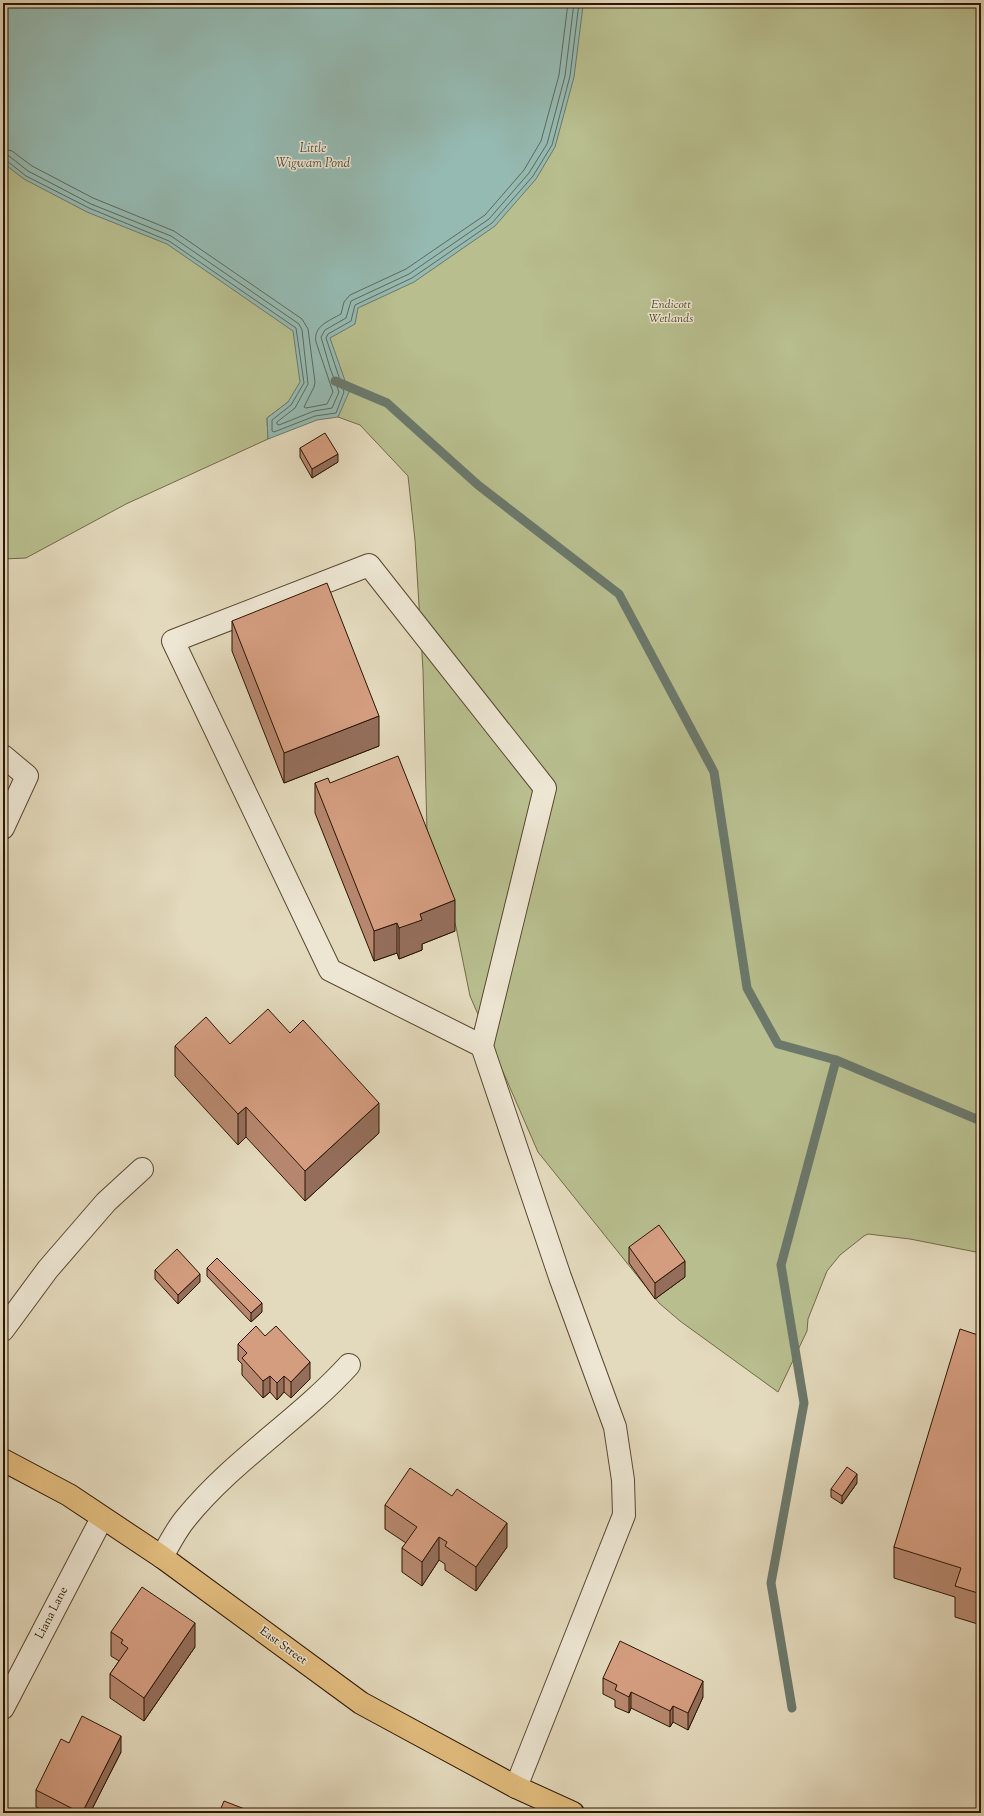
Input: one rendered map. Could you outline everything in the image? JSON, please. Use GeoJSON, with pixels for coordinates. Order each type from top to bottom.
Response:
{"type":"FeatureCollection","features":[{"type":"Feature","properties":{"kind":"main road","name":"East Street"},"geometry":{"type":"LineString","coordinates":[[3,1460],[68,1495],[162,1557],[361,1703],[516,1787],[573,1813]]}},
{"type":"Feature","properties":{"kind":"street"},"geometry":{"type":"LineString","coordinates":[[482,1046],[330,970],[173,641],[369,565],[545,788],[482,1046],[560,1277],[615,1427],[623,1480],[624,1515],[516,1787]]}},
{"type":"Feature","properties":{"kind":"street"},"geometry":{"type":"LineString","coordinates":[[3,756],[27,776],[3,828]]}},
{"type":"Feature","properties":{"kind":"street"},"geometry":{"type":"LineString","coordinates":[[3,1330],[53,1264],[106,1202],[142,1169]]}},
{"type":"Feature","properties":{"kind":"street"},"geometry":{"type":"LineString","coordinates":[[162,1557],[185,1519],[214,1487],[331,1384],[349,1364]]}},
{"type":"Feature","properties":{"kind":"street","name":"Liana Lane"},"geometry":{"type":"LineString","coordinates":[[3,1708],[102,1518]]}},
{"type":"Feature","properties":{"kind":"green space","name":"Endicott Wetlands"},"geometry":{"type":"Polygon","coordinates":[[[3,3],[981,3],[981,1253],[910,1239],[868,1234],[864,1236],[840,1255],[827,1271],[808,1319],[807,1331],[778,1392],[680,1321],[659,1303],[538,1152],[470,996],[456,927],[427,833],[423,670],[415,540],[408,476],[360,425],[338,417],[339,415],[288,402],[267,418],[268,439],[126,504],[26,558],[3,559],[3,3]]]}},
{"type":"Feature","properties":{"kind":"water","name":"Little Wigwam Pond"},"geometry":{"type":"Polygon","coordinates":[[[3,3],[583,3],[583,6],[574,77],[555,147],[536,179],[495,226],[414,282],[358,308],[355,324],[330,338],[349,392],[338,417],[317,420],[268,439],[267,418],[288,402],[300,382],[293,331],[167,244],[87,212],[24,179],[3,163],[3,3]]]}},
{"type":"Feature","properties":{"kind":"building"},"geometry":{"type":"Polygon","coordinates":[[[325,433],[338,454],[312,469],[300,448],[325,433]]]}},
{"type":"Feature","properties":{"kind":"building"},"geometry":{"type":"Polygon","coordinates":[[[327,583],[379,716],[284,753],[232,621],[327,583]]]}},
{"type":"Feature","properties":{"kind":"building"},"geometry":{"type":"Polygon","coordinates":[[[398,756],[455,900],[420,914],[422,920],[399,928],[397,923],[374,931],[315,783],[328,778],[330,783],[398,756]]]}},
{"type":"Feature","properties":{"kind":"building"},"geometry":{"type":"Polygon","coordinates":[[[268,1009],[290,1033],[303,1020],[379,1103],[305,1171],[246,1107],[238,1114],[175,1046],[206,1017],[230,1044],[268,1009]]]}},
{"type":"Feature","properties":{"kind":"building"},"geometry":{"type":"Polygon","coordinates":[[[659,1225],[685,1261],[655,1283],[629,1247],[659,1225]]]}},
{"type":"Feature","properties":{"kind":"building"},"geometry":{"type":"Polygon","coordinates":[[[177,1249],[200,1274],[178,1295],[155,1270],[177,1249]]]}},
{"type":"Feature","properties":{"kind":"building"},"geometry":{"type":"Polygon","coordinates":[[[217,1258],[262,1303],[251,1313],[207,1268],[217,1258]]]}},
{"type":"Feature","properties":{"kind":"building"},"geometry":{"type":"Polygon","coordinates":[[[256,1326],[265,1336],[276,1326],[310,1362],[291,1382],[284,1376],[277,1383],[270,1376],[263,1381],[242,1358],[247,1353],[238,1344],[256,1326]]]}},
{"type":"Feature","properties":{"kind":"building"},"geometry":{"type":"Polygon","coordinates":[[[960,1329],[981,1336],[981,1594],[955,1586],[961,1568],[894,1547],[960,1329]]]}},
{"type":"Feature","properties":{"kind":"building"},"geometry":{"type":"Polygon","coordinates":[[[847,1467],[857,1474],[842,1496],[831,1489],[847,1467]]]}},
{"type":"Feature","properties":{"kind":"building"},"geometry":{"type":"Polygon","coordinates":[[[410,1468],[452,1496],[457,1489],[507,1523],[476,1567],[445,1546],[447,1542],[439,1537],[422,1562],[402,1548],[417,1527],[385,1505],[410,1468]]]}},
{"type":"Feature","properties":{"kind":"building"},"geometry":{"type":"Polygon","coordinates":[[[142,1587],[195,1623],[144,1698],[110,1674],[128,1648],[121,1643],[123,1640],[111,1632],[142,1587]]]}},
{"type":"Feature","properties":{"kind":"building"},"geometry":{"type":"Polygon","coordinates":[[[620,1641],[703,1681],[688,1713],[673,1706],[670,1711],[631,1692],[629,1697],[615,1690],[617,1685],[603,1678],[620,1641]]]}},
{"type":"Feature","properties":{"kind":"building"},"geometry":{"type":"Polygon","coordinates":[[[82,1716],[121,1736],[81,1813],[36,1790],[61,1739],[69,1743],[82,1716]]]}},
{"type":"Feature","properties":{"kind":"building"},"geometry":{"type":"Polygon","coordinates":[[[224,1801],[255,1813],[219,1813],[224,1801]]]}},
{"type":"Feature","properties":{"kind":"waterway"},"geometry":{"type":"LineString","coordinates":[[335,381],[387,403],[478,485],[619,594],[714,772],[747,988],[778,1044],[836,1060]]}},
{"type":"Feature","properties":{"kind":"waterway"},"geometry":{"type":"LineString","coordinates":[[792,1708],[771,1583],[804,1403],[781,1265],[836,1060],[981,1121]]}}]}
